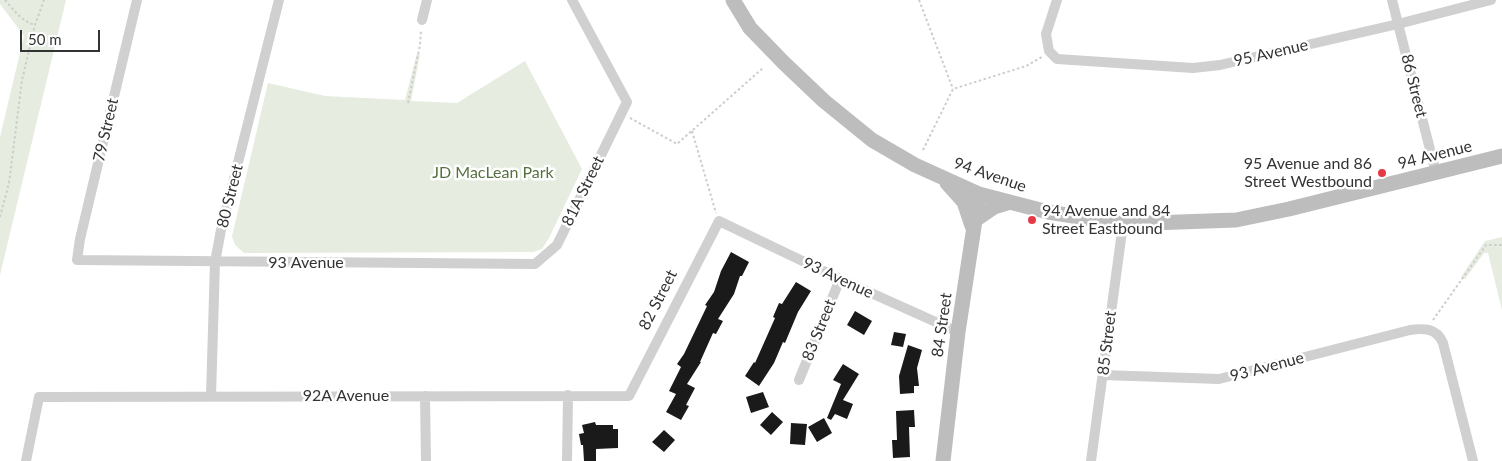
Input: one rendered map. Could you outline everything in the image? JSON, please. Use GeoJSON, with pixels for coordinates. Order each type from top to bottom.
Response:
{"type":"FeatureCollection","features":[{"type":"Feature","properties":{"kind":"street","name":"79 Street"},"geometry":{"type":"LineString","coordinates":[[77,260],[80,239],[137,0]]}},
{"type":"Feature","properties":{"kind":"street","name":"80 Street"},"geometry":{"type":"LineString","coordinates":[[211,396],[215,262],[279,0]]}},
{"type":"Feature","properties":{"kind":"street"},"geometry":{"type":"LineString","coordinates":[[422,20],[427,0]]}},
{"type":"Feature","properties":{"kind":"street"},"geometry":{"type":"LineString","coordinates":[[572,0],[626,102],[622,112]]}},
{"type":"Feature","properties":{"kind":"street","name":"94 Avenue"},"geometry":{"type":"LineString","coordinates":[[733,0],[750,28],[784,63],[824,101],[872,140],[915,165],[979,194],[1048,212],[1122,224],[1236,220],[1289,209],[1502,156]]}},
{"type":"Feature","properties":{"kind":"street"},"geometry":{"type":"LineString","coordinates":[[1050,52],[1046,34],[1057,0]]}},
{"type":"Feature","properties":{"kind":"street","name":"86 Street"},"geometry":{"type":"LineString","coordinates":[[1392,0],[1436,173]]}},
{"type":"Feature","properties":{"kind":"street","name":"95 Avenue"},"geometry":{"type":"LineString","coordinates":[[1050,52],[1057,59],[1193,68],[1220,65],[1398,24],[1491,0]]}},
{"type":"Feature","properties":{"kind":"street","name":"81A Street"},"geometry":{"type":"LineString","coordinates":[[536,264],[557,245],[622,112]]}},
{"type":"Feature","properties":{"kind":"street"},"geometry":{"type":"LineString","coordinates":[[942,177],[964,202],[974,225],[994,207],[1010,202]]}},
{"type":"Feature","properties":{"kind":"street","name":"84 Street"},"geometry":{"type":"LineString","coordinates":[[943,461],[958,332],[979,194]]}},
{"type":"Feature","properties":{"kind":"street","name":"93 Avenue"},"geometry":{"type":"LineString","coordinates":[[720,221],[840,279],[958,332]]}},
{"type":"Feature","properties":{"kind":"street","name":"82 Street"},"geometry":{"type":"LineString","coordinates":[[629,396],[720,221]]}},
{"type":"Feature","properties":{"kind":"street","name":"85 Street"},"geometry":{"type":"LineString","coordinates":[[1092,461],[1122,224]]}},
{"type":"Feature","properties":{"kind":"street","name":"93 Avenue"},"geometry":{"type":"LineString","coordinates":[[77,260],[536,264]]}},
{"type":"Feature","properties":{"kind":"street","name":"83 Street"},"geometry":{"type":"LineString","coordinates":[[799,380],[840,279]]}},
{"type":"Feature","properties":{"kind":"street","name":"93 Avenue"},"geometry":{"type":"LineString","coordinates":[[1103,375],[1219,379],[1410,330],[1427,329]]}},
{"type":"Feature","properties":{"kind":"street"},"geometry":{"type":"LineString","coordinates":[[1427,329],[1438,334],[1443,343],[1473,461]]}},
{"type":"Feature","properties":{"kind":"street"},"geometry":{"type":"LineString","coordinates":[[567,461],[568,395]]}},
{"type":"Feature","properties":{"kind":"street"},"geometry":{"type":"LineString","coordinates":[[425,396],[426,461]]}},
{"type":"Feature","properties":{"kind":"street","name":"92A Avenue"},"geometry":{"type":"LineString","coordinates":[[26,461],[38,397],[629,396]]}},
{"type":"Feature","properties":{"kind":"path"},"geometry":{"type":"LineString","coordinates":[[5,0],[20,17],[35,24]]}},
{"type":"Feature","properties":{"kind":"path"},"geometry":{"type":"LineString","coordinates":[[0,217],[9,183],[22,80],[35,24],[44,0]]}},
{"type":"Feature","properties":{"kind":"path"},"geometry":{"type":"LineString","coordinates":[[919,0],[953,89]]}},
{"type":"Feature","properties":{"kind":"path"},"geometry":{"type":"LineString","coordinates":[[408,103],[420,45],[422,20]]}},
{"type":"Feature","properties":{"kind":"path"},"geometry":{"type":"LineString","coordinates":[[923,150],[953,89],[1026,66],[1050,52]]}},
{"type":"Feature","properties":{"kind":"path"},"geometry":{"type":"LineString","coordinates":[[622,112],[678,144],[764,68]]}},
{"type":"Feature","properties":{"kind":"path"},"geometry":{"type":"LineString","coordinates":[[692,131],[720,221]]}},
{"type":"Feature","properties":{"kind":"path"},"geometry":{"type":"LineString","coordinates":[[1427,329],[1486,245],[1502,245]]}},
{"type":"Feature","properties":{"kind":"green space"},"geometry":{"type":"Polygon","coordinates":[[[0,0],[66,0],[0,275],[0,137],[24,36],[0,4],[0,0]]]}},
{"type":"Feature","properties":{"kind":"green space","name":"JD MacLean Park"},"geometry":{"type":"Polygon","coordinates":[[[417,53],[420,54],[411,101],[457,103],[525,61],[582,169],[542,249],[533,252],[244,253],[235,245],[232,236],[268,83],[325,96],[405,100],[417,53]]]}},
{"type":"Feature","properties":{"kind":"green space"},"geometry":{"type":"Polygon","coordinates":[[[1502,237],[1502,310],[1488,253],[1484,253],[1465,279],[1461,277],[1485,241],[1502,237]]]}},
{"type":"Feature","properties":{"kind":"building"},"geometry":{"type":"Polygon","coordinates":[[[731,252],[749,262],[742,276],[740,276],[734,294],[718,319],[723,321],[716,334],[713,333],[701,362],[687,384],[695,388],[686,405],[689,406],[681,420],[666,412],[676,394],[669,391],[681,367],[677,364],[684,354],[707,306],[705,305],[714,292],[721,271],[731,252]]]}},
{"type":"Feature","properties":{"kind":"building"},"geometry":{"type":"Polygon","coordinates":[[[796,282],[811,291],[798,312],[785,343],[783,342],[774,363],[759,386],[745,376],[755,363],[775,318],[773,317],[779,303],[782,304],[796,282]]]}},
{"type":"Feature","properties":{"kind":"building"},"geometry":{"type":"Polygon","coordinates":[[[855,311],[872,321],[864,335],[847,325],[855,311]]]}},
{"type":"Feature","properties":{"kind":"building"},"geometry":{"type":"Polygon","coordinates":[[[894,332],[906,334],[903,347],[891,345],[894,332]]]}},
{"type":"Feature","properties":{"kind":"building"},"geometry":{"type":"Polygon","coordinates":[[[908,345],[922,350],[917,368],[919,386],[914,386],[914,393],[900,394],[899,376],[908,345]]]}},
{"type":"Feature","properties":{"kind":"building"},"geometry":{"type":"Polygon","coordinates":[[[843,364],[859,374],[843,400],[853,404],[847,419],[835,414],[831,420],[827,418],[841,384],[833,380],[843,364]]]}},
{"type":"Feature","properties":{"kind":"building"},"geometry":{"type":"Polygon","coordinates":[[[763,392],[769,407],[751,413],[746,397],[763,392]]]}},
{"type":"Feature","properties":{"kind":"building"},"geometry":{"type":"Polygon","coordinates":[[[914,410],[915,427],[909,427],[910,457],[893,458],[892,440],[897,440],[896,411],[914,410]]]}},
{"type":"Feature","properties":{"kind":"building"},"geometry":{"type":"Polygon","coordinates":[[[772,412],[783,422],[771,435],[760,425],[772,412]]]}},
{"type":"Feature","properties":{"kind":"building"},"geometry":{"type":"Polygon","coordinates":[[[824,418],[832,433],[817,442],[808,427],[824,418]]]}},
{"type":"Feature","properties":{"kind":"building"},"geometry":{"type":"Polygon","coordinates":[[[595,422],[596,425],[613,425],[613,429],[618,429],[618,448],[596,449],[596,461],[584,461],[583,445],[581,445],[579,434],[584,433],[582,425],[595,422]]]}},
{"type":"Feature","properties":{"kind":"building"},"geometry":{"type":"Polygon","coordinates":[[[791,423],[807,424],[805,445],[790,444],[791,423]]]}},
{"type":"Feature","properties":{"kind":"building"},"geometry":{"type":"Polygon","coordinates":[[[664,430],[675,440],[664,452],[652,442],[664,430]]]}},
{"type":"Feature","properties":{"kind":"place","name":"95 Avenue and 86 Street Westbound"},"geometry":{"type":"Point","coordinates":[1382,173]}},
{"type":"Feature","properties":{"kind":"place","name":"94 Avenue and 84 Street Eastbound"},"geometry":{"type":"Point","coordinates":[1032,220]}}]}
